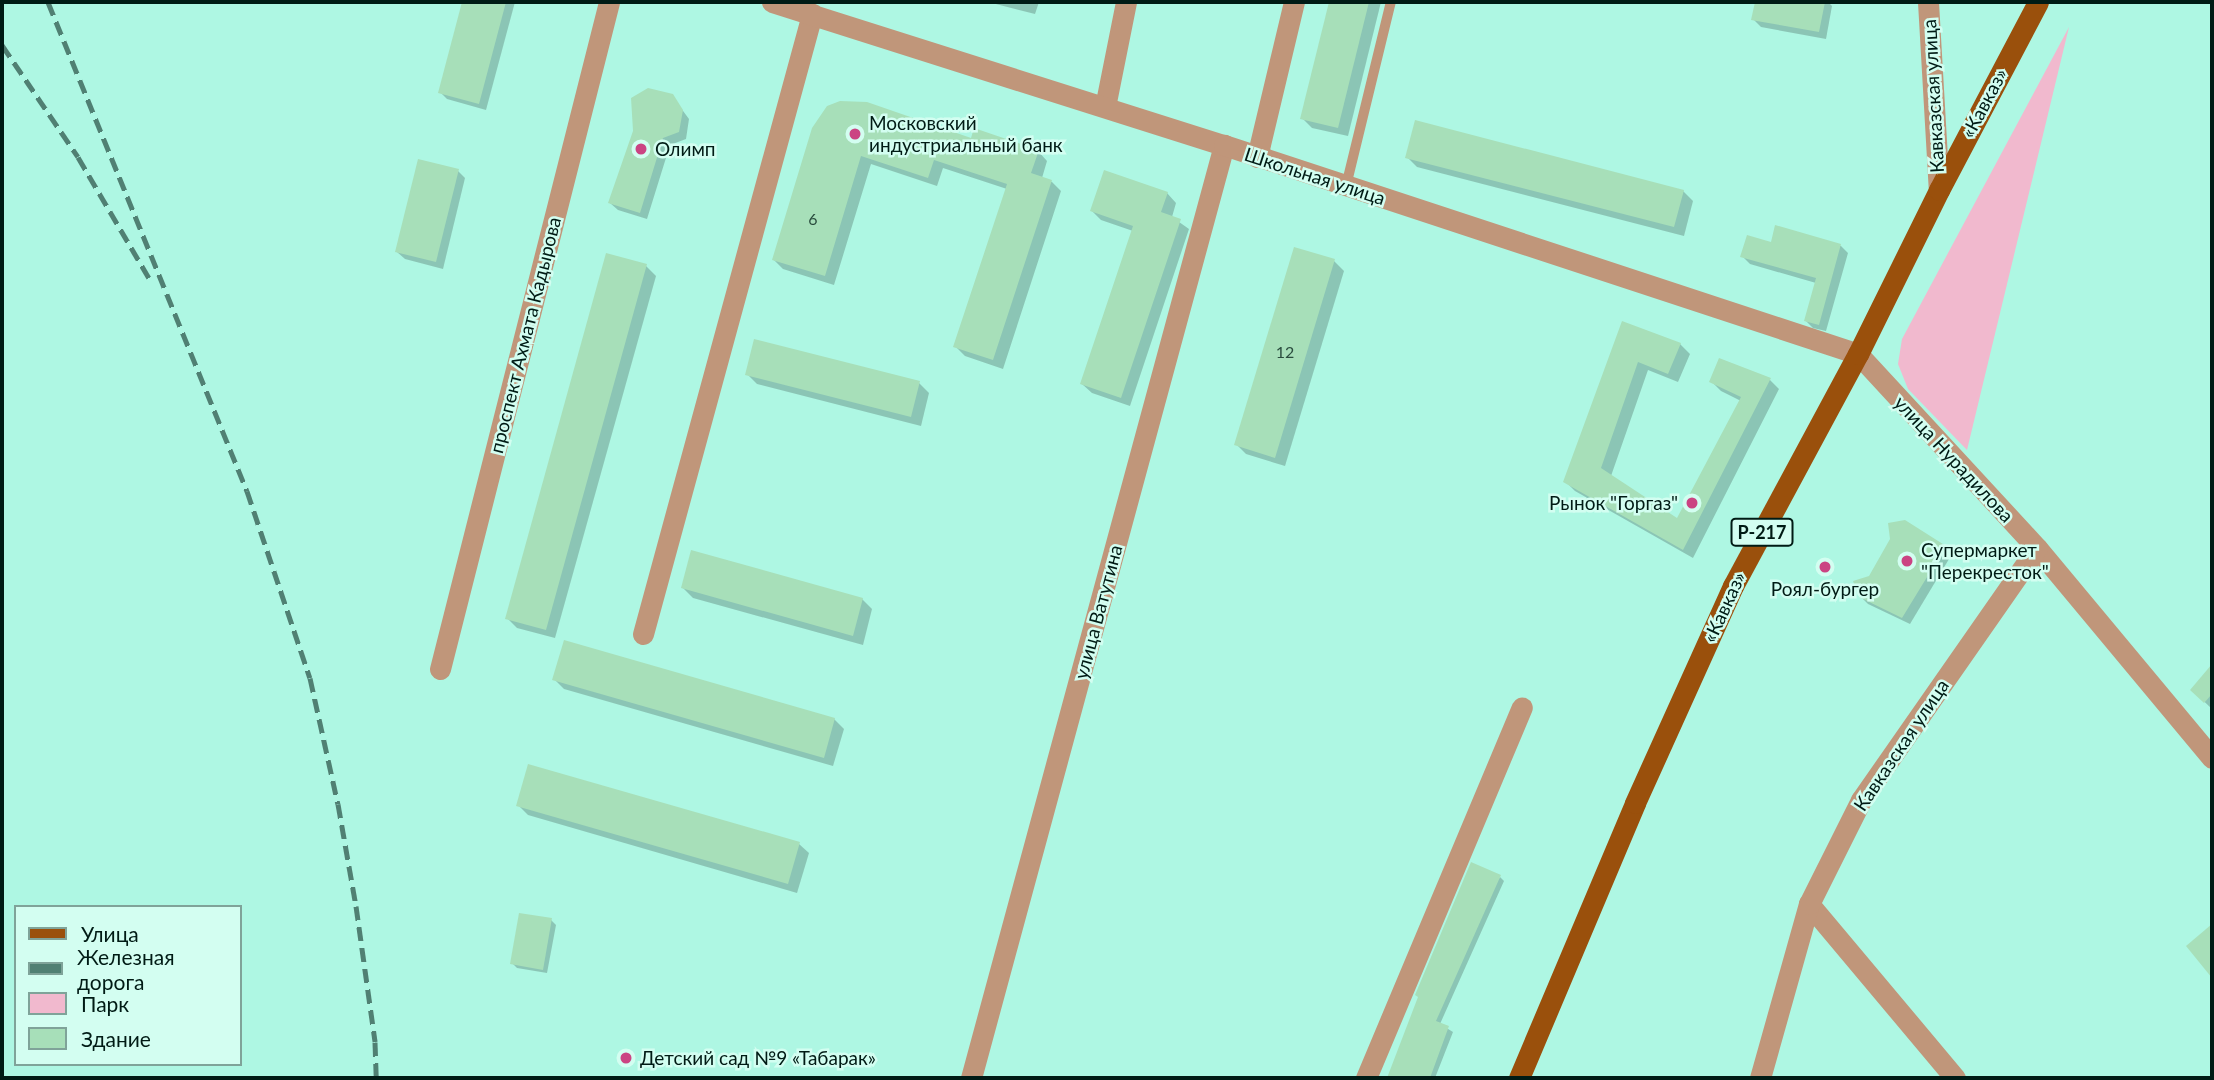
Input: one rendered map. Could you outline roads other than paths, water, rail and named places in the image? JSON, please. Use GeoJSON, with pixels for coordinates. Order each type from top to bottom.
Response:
{"type":"FeatureCollection","features":[{"type":"Feature","properties":{"kind":"main road","name":"«Кавказ»"},"geometry":{"type":"LineString","coordinates":[[1519,1078],[1635,803],[1733,586],[1858,354],[1939,190],[2038,2]]}},
{"type":"Feature","properties":{"kind":"street","name":"проспект Ахмата Кадырова"},"geometry":{"type":"LineString","coordinates":[[440,669],[609,2]]}},
{"type":"Feature","properties":{"kind":"street","name":"Школьная улица"},"geometry":{"type":"LineString","coordinates":[[772,2],[1224,145],[1858,354]]}},
{"type":"Feature","properties":{"kind":"street"},"geometry":{"type":"LineString","coordinates":[[1105,107],[1126,2]]}},
{"type":"Feature","properties":{"kind":"street"},"geometry":{"type":"LineString","coordinates":[[1257,157],[1294,2]]}},
{"type":"Feature","properties":{"kind":"street","name":"Кавказская улица"},"geometry":{"type":"LineString","coordinates":[[1928,2],[1939,190]]}},
{"type":"Feature","properties":{"kind":"street"},"geometry":{"type":"LineString","coordinates":[[643,634],[812,14]]}},
{"type":"Feature","properties":{"kind":"street","name":"улица Ватутина"},"geometry":{"type":"LineString","coordinates":[[971,1078],[1224,145]]}},
{"type":"Feature","properties":{"kind":"street","name":"улица Нурадилова"},"geometry":{"type":"LineString","coordinates":[[1858,354],[2037,548],[2212,758]]}},
{"type":"Feature","properties":{"kind":"street","name":"Кавказская улица"},"geometry":{"type":"LineString","coordinates":[[1760,1078],[1809,904],[1861,800],[2037,548]]}},
{"type":"Feature","properties":{"kind":"street"},"geometry":{"type":"LineString","coordinates":[[1366,1078],[1522,707]]}},
{"type":"Feature","properties":{"kind":"street"},"geometry":{"type":"LineString","coordinates":[[1809,904],[1947,1075]]}},
{"type":"Feature","properties":{"kind":"lane"},"geometry":{"type":"LineString","coordinates":[[1346,186],[1391,2]]}},
{"type":"Feature","properties":{"kind":"railway"},"geometry":{"type":"LineString","coordinates":[[48,2],[247,491],[310,678],[338,804],[356,906],[375,1042],[376,1078]]}},
{"type":"Feature","properties":{"kind":"railway"},"geometry":{"type":"LineString","coordinates":[[2,45],[78,157],[149,278]]}},
{"type":"Feature","properties":{"kind":"place","name":"Московский индустриальный банк"},"geometry":{"type":"Point","coordinates":[855,134]}},
{"type":"Feature","properties":{"kind":"place","name":"Олимп"},"geometry":{"type":"Point","coordinates":[641,149]}},
{"type":"Feature","properties":{"kind":"place","name":"Рынок \"Горгаз\""},"geometry":{"type":"Point","coordinates":[1692,503]}},
{"type":"Feature","properties":{"kind":"place","name":"Супермаркет \"Перекресток\""},"geometry":{"type":"Point","coordinates":[1907,561]}},
{"type":"Feature","properties":{"kind":"place","name":"Роял-бургер"},"geometry":{"type":"Point","coordinates":[1825,567]}},
{"type":"Feature","properties":{"kind":"place","name":"Детский сад №9 «Табарак»"},"geometry":{"type":"Point","coordinates":[626,1058]}}]}
